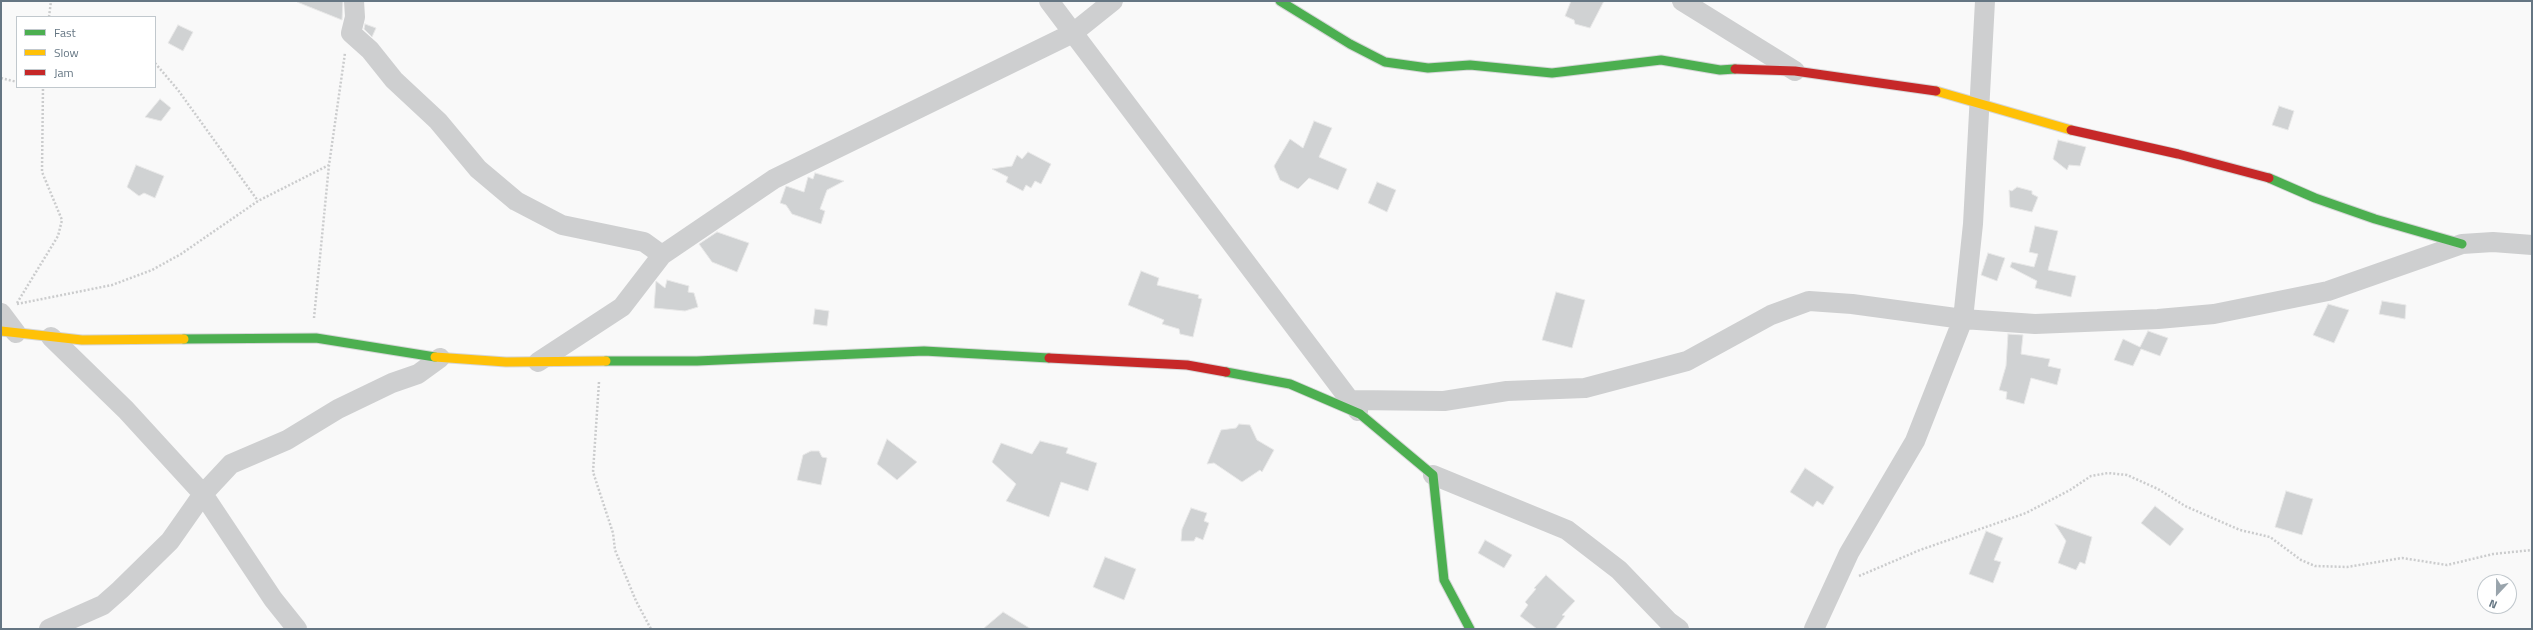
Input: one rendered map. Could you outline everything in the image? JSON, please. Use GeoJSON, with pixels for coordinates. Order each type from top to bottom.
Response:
{"type":"FeatureCollection","features":[{"type":"Feature","properties":{"kind":"street"},"geometry":{"type":"LineString","coordinates":[[354,1],[355,17],[351,33],[370,50],[394,80],[438,121],[478,169],[516,201],[562,225],[644,242],[662,255]]}},
{"type":"Feature","properties":{"kind":"street"},"geometry":{"type":"LineString","coordinates":[[1049,1],[1355,407],[1433,475],[1567,530],[1619,570],[1668,621],[1679,629]]}},
{"type":"Feature","properties":{"kind":"street"},"geometry":{"type":"LineString","coordinates":[[538,362],[622,307],[662,255],[774,179],[1073,33],[1113,1]]}},
{"type":"Feature","properties":{"kind":"street"},"geometry":{"type":"LineString","coordinates":[[1280,1],[1350,44],[1385,62],[1428,68],[1470,65],[1552,72],[1661,60],[1720,70],[1755,68],[1795,71],[1928,89],[2060,128],[2232,168],[2275,180],[2315,198],[2375,219],[2462,244]]}},
{"type":"Feature","properties":{"kind":"street"},"geometry":{"type":"LineString","coordinates":[[1682,1],[1795,71]]}},
{"type":"Feature","properties":{"kind":"street"},"geometry":{"type":"LineString","coordinates":[[1814,629],[1849,553],[1915,441],[1963,319],[1974,224],[1985,1]]}},
{"type":"Feature","properties":{"kind":"street"},"geometry":{"type":"LineString","coordinates":[[8,320],[51,337],[82,340],[316,338],[440,358],[538,362],[697,361],[924,351],[1187,365],[1290,384],[1355,407],[1444,401],[1507,392],[1585,388],[1687,361],[1771,315],[1810,301],[1852,304],[1963,319],[2035,324],[2158,319],[2214,314],[2328,290],[2462,244],[2493,242],[2532,245]]}},
{"type":"Feature","properties":{"kind":"street"},"geometry":{"type":"LineString","coordinates":[[51,337],[126,410],[202,494],[272,599],[297,629]]}},
{"type":"Feature","properties":{"kind":"street"},"geometry":{"type":"LineString","coordinates":[[49,629],[103,605],[120,590],[170,541],[202,494],[232,464],[287,440],[345,406],[392,383],[418,374],[440,358]]}},
{"type":"Feature","properties":{"kind":"street"},"geometry":{"type":"LineString","coordinates":[[1433,475],[1444,580],[1470,629]]}},
{"type":"Feature","properties":{"kind":"path"},"geometry":{"type":"LineString","coordinates":[[49,16],[51,1]]}},
{"type":"Feature","properties":{"kind":"path"},"geometry":{"type":"LineString","coordinates":[[316,338],[315,294],[329,165],[346,49],[351,33]]}},
{"type":"Feature","properties":{"kind":"path"},"geometry":{"type":"LineString","coordinates":[[156,64],[178,90],[258,201]]}},
{"type":"Feature","properties":{"kind":"path"},"geometry":{"type":"LineString","coordinates":[[1,78],[16,82]]}},
{"type":"Feature","properties":{"kind":"path"},"geometry":{"type":"LineString","coordinates":[[8,320],[58,236],[62,220],[42,172],[42,88]]}},
{"type":"Feature","properties":{"kind":"path"},"geometry":{"type":"LineString","coordinates":[[8,320],[152,270],[181,254],[258,201],[329,165]]}},
{"type":"Feature","properties":{"kind":"path"},"geometry":{"type":"LineString","coordinates":[[600,361],[593,472],[613,533],[615,550],[636,601],[651,629]]}},
{"type":"Feature","properties":{"kind":"path"},"geometry":{"type":"LineString","coordinates":[[1832,590],[1920,550],[2026,513],[2070,490],[2091,476],[2108,473],[2127,475],[2158,489],[2185,506],[2240,530],[2270,537],[2301,560],[2315,566],[2347,567],[2402,558],[2447,565],[2500,553],[2532,550]]}},
{"type":"Feature","properties":{"kind":"building"},"geometry":{"type":"Polygon","coordinates":[[[343,1],[342,20],[297,2],[343,1]]]}},
{"type":"Feature","properties":{"kind":"building"},"geometry":{"type":"Polygon","coordinates":[[[1571,1],[1604,1],[1590,28],[1575,24],[1574,20],[1565,16],[1571,1]]]}},
{"type":"Feature","properties":{"kind":"building"},"geometry":{"type":"Polygon","coordinates":[[[365,24],[376,28],[372,37],[364,29],[365,24]]]}},
{"type":"Feature","properties":{"kind":"building"},"geometry":{"type":"Polygon","coordinates":[[[178,25],[193,32],[183,51],[168,43],[178,25]]]}},
{"type":"Feature","properties":{"kind":"building"},"geometry":{"type":"Polygon","coordinates":[[[160,99],[171,108],[161,121],[145,117],[160,99]]]}},
{"type":"Feature","properties":{"kind":"building"},"geometry":{"type":"Polygon","coordinates":[[[2279,106],[2294,111],[2288,130],[2272,125],[2279,106]]]}},
{"type":"Feature","properties":{"kind":"building"},"geometry":{"type":"Polygon","coordinates":[[[1314,121],[1332,128],[1319,157],[1347,169],[1338,190],[1309,178],[1298,189],[1280,180],[1274,166],[1290,139],[1303,148],[1314,121]]]}},
{"type":"Feature","properties":{"kind":"building"},"geometry":{"type":"Polygon","coordinates":[[[2058,140],[2086,147],[2080,166],[2069,165],[2067,170],[2053,159],[2058,140]]]}},
{"type":"Feature","properties":{"kind":"building"},"geometry":{"type":"Polygon","coordinates":[[[1028,152],[1051,164],[1041,184],[1035,181],[1031,188],[1026,185],[1023,191],[1006,182],[1008,177],[992,169],[1012,166],[1017,155],[1022,159],[1028,152]]]}},
{"type":"Feature","properties":{"kind":"building"},"geometry":{"type":"Polygon","coordinates":[[[136,165],[164,176],[155,198],[144,193],[139,196],[127,187],[136,165]]]}},
{"type":"Feature","properties":{"kind":"building"},"geometry":{"type":"Polygon","coordinates":[[[815,173],[844,181],[827,190],[820,209],[825,211],[821,224],[792,214],[786,205],[780,203],[786,186],[804,192],[808,177],[813,179],[815,173]]]}},
{"type":"Feature","properties":{"kind":"building"},"geometry":{"type":"Polygon","coordinates":[[[1377,182],[1396,190],[1387,212],[1368,203],[1377,182]]]}},
{"type":"Feature","properties":{"kind":"building"},"geometry":{"type":"Polygon","coordinates":[[[2017,187],[2032,191],[2032,194],[2038,197],[2032,212],[2010,207],[2009,190],[2012,191],[2017,187]]]}},
{"type":"Feature","properties":{"kind":"building"},"geometry":{"type":"Polygon","coordinates":[[[2035,226],[2058,231],[2048,270],[2076,276],[2071,297],[2035,288],[2037,281],[2010,267],[2012,262],[2034,267],[2038,254],[2029,252],[2035,226]]]}},
{"type":"Feature","properties":{"kind":"building"},"geometry":{"type":"Polygon","coordinates":[[[717,232],[749,243],[737,272],[712,262],[699,244],[717,232]]]}},
{"type":"Feature","properties":{"kind":"building"},"geometry":{"type":"Polygon","coordinates":[[[1988,253],[2005,258],[1997,281],[1981,275],[1988,253]]]}},
{"type":"Feature","properties":{"kind":"building"},"geometry":{"type":"Polygon","coordinates":[[[1141,271],[1159,278],[1157,285],[1199,295],[1198,298],[1202,299],[1193,337],[1180,334],[1179,329],[1162,324],[1164,320],[1128,305],[1141,271]]]}},
{"type":"Feature","properties":{"kind":"building"},"geometry":{"type":"Polygon","coordinates":[[[667,280],[689,286],[688,292],[694,293],[698,307],[685,311],[654,308],[656,281],[665,288],[667,280]]]}},
{"type":"Feature","properties":{"kind":"building"},"geometry":{"type":"Polygon","coordinates":[[[1556,292],[1585,300],[1572,348],[1542,340],[1556,292]]]}},
{"type":"Feature","properties":{"kind":"building"},"geometry":{"type":"Polygon","coordinates":[[[2382,301],[2406,305],[2405,319],[2379,314],[2382,301]]]}},
{"type":"Feature","properties":{"kind":"building"},"geometry":{"type":"Polygon","coordinates":[[[2328,304],[2349,310],[2334,343],[2313,335],[2328,304]]]}},
{"type":"Feature","properties":{"kind":"building"},"geometry":{"type":"Polygon","coordinates":[[[815,309],[829,311],[827,326],[813,324],[815,309]]]}},
{"type":"Feature","properties":{"kind":"building"},"geometry":{"type":"Polygon","coordinates":[[[2148,331],[2168,338],[2160,356],[2141,349],[2133,366],[2114,360],[2123,339],[2140,347],[2148,331]]]}},
{"type":"Feature","properties":{"kind":"building"},"geometry":{"type":"Polygon","coordinates":[[[2008,334],[2023,335],[2021,354],[2050,359],[2048,366],[2061,369],[2057,385],[2031,378],[2024,404],[2006,399],[2007,392],[1999,390],[2006,366],[2008,334]]]}},
{"type":"Feature","properties":{"kind":"building"},"geometry":{"type":"Polygon","coordinates":[[[1239,424],[1250,425],[1257,440],[1274,450],[1262,472],[1260,470],[1242,482],[1214,463],[1207,464],[1221,430],[1236,428],[1239,424]]]}},
{"type":"Feature","properties":{"kind":"building"},"geometry":{"type":"Polygon","coordinates":[[[887,439],[917,462],[897,480],[877,464],[887,439]]]}},
{"type":"Feature","properties":{"kind":"building"},"geometry":{"type":"Polygon","coordinates":[[[1040,441],[1068,448],[1066,453],[1097,463],[1088,491],[1061,482],[1049,517],[1006,501],[1016,484],[992,462],[1001,443],[1032,454],[1040,441]]]}},
{"type":"Feature","properties":{"kind":"building"},"geometry":{"type":"Polygon","coordinates":[[[811,451],[819,451],[822,457],[827,458],[821,485],[797,480],[803,455],[811,451]]]}},
{"type":"Feature","properties":{"kind":"building"},"geometry":{"type":"Polygon","coordinates":[[[1805,468],[1834,487],[1823,505],[1817,501],[1813,507],[1790,492],[1805,468]]]}},
{"type":"Feature","properties":{"kind":"building"},"geometry":{"type":"Polygon","coordinates":[[[2286,491],[2313,499],[2302,535],[2275,527],[2286,491]]]}},
{"type":"Feature","properties":{"kind":"building"},"geometry":{"type":"Polygon","coordinates":[[[2155,506],[2184,529],[2170,546],[2141,523],[2155,506]]]}},
{"type":"Feature","properties":{"kind":"building"},"geometry":{"type":"Polygon","coordinates":[[[1191,508],[1207,513],[1204,521],[1209,523],[1203,540],[1196,537],[1194,541],[1181,541],[1182,529],[1191,508]]]}},
{"type":"Feature","properties":{"kind":"building"},"geometry":{"type":"Polygon","coordinates":[[[2055,524],[2092,537],[2085,564],[2080,562],[2076,570],[2058,563],[2066,541],[2055,524]]]}},
{"type":"Feature","properties":{"kind":"building"},"geometry":{"type":"Polygon","coordinates":[[[1986,531],[2003,538],[1994,560],[2001,562],[1993,583],[1969,574],[1986,531]]]}},
{"type":"Feature","properties":{"kind":"building"},"geometry":{"type":"Polygon","coordinates":[[[1485,540],[1512,555],[1504,568],[1478,553],[1485,540]]]}},
{"type":"Feature","properties":{"kind":"building"},"geometry":{"type":"Polygon","coordinates":[[[1105,557],[1136,569],[1124,600],[1093,587],[1105,557]]]}},
{"type":"Feature","properties":{"kind":"building"},"geometry":{"type":"Polygon","coordinates":[[[1546,575],[1575,601],[1562,615],[1565,616],[1555,629],[1537,629],[1520,616],[1528,605],[1525,602],[1536,589],[1534,588],[1546,575]]]}},
{"type":"Feature","properties":{"kind":"building"},"geometry":{"type":"Polygon","coordinates":[[[1003,612],[1031,629],[983,629],[1003,612]]]}},
{"type":"Feature","properties":{"kind":"traffic: fast"},"geometry":{"type":"LineString","coordinates":[[1280,1],[1350,44],[1385,62],[1428,68],[1470,65],[1552,73],[1661,60],[1720,70],[1735,69]]}},
{"type":"Feature","properties":{"kind":"traffic: fast"},"geometry":{"type":"LineString","coordinates":[[2269,178],[2315,198],[2375,219],[2462,244]]}},
{"type":"Feature","properties":{"kind":"traffic: fast"},"geometry":{"type":"LineString","coordinates":[[184,339],[316,338],[435,357]]}},
{"type":"Feature","properties":{"kind":"traffic: fast"},"geometry":{"type":"LineString","coordinates":[[606,361],[697,361],[924,351],[1049,358]]}},
{"type":"Feature","properties":{"kind":"traffic: fast"},"geometry":{"type":"LineString","coordinates":[[1226,372],[1290,384],[1360,414],[1433,475],[1444,580],[1470,629]]}},
{"type":"Feature","properties":{"kind":"traffic: slow"},"geometry":{"type":"LineString","coordinates":[[1936,91],[2071,130]]}},
{"type":"Feature","properties":{"kind":"traffic: slow"},"geometry":{"type":"LineString","coordinates":[[1,331],[82,340],[184,339]]}},
{"type":"Feature","properties":{"kind":"traffic: slow"},"geometry":{"type":"LineString","coordinates":[[435,357],[506,362],[606,361]]}},
{"type":"Feature","properties":{"kind":"traffic: jam"},"geometry":{"type":"LineString","coordinates":[[1735,69],[1795,71],[1936,91]]}},
{"type":"Feature","properties":{"kind":"traffic: jam"},"geometry":{"type":"LineString","coordinates":[[2071,130],[2178,154],[2269,178]]}},
{"type":"Feature","properties":{"kind":"traffic: jam"},"geometry":{"type":"LineString","coordinates":[[1049,358],[1187,365],[1226,372]]}}]}
